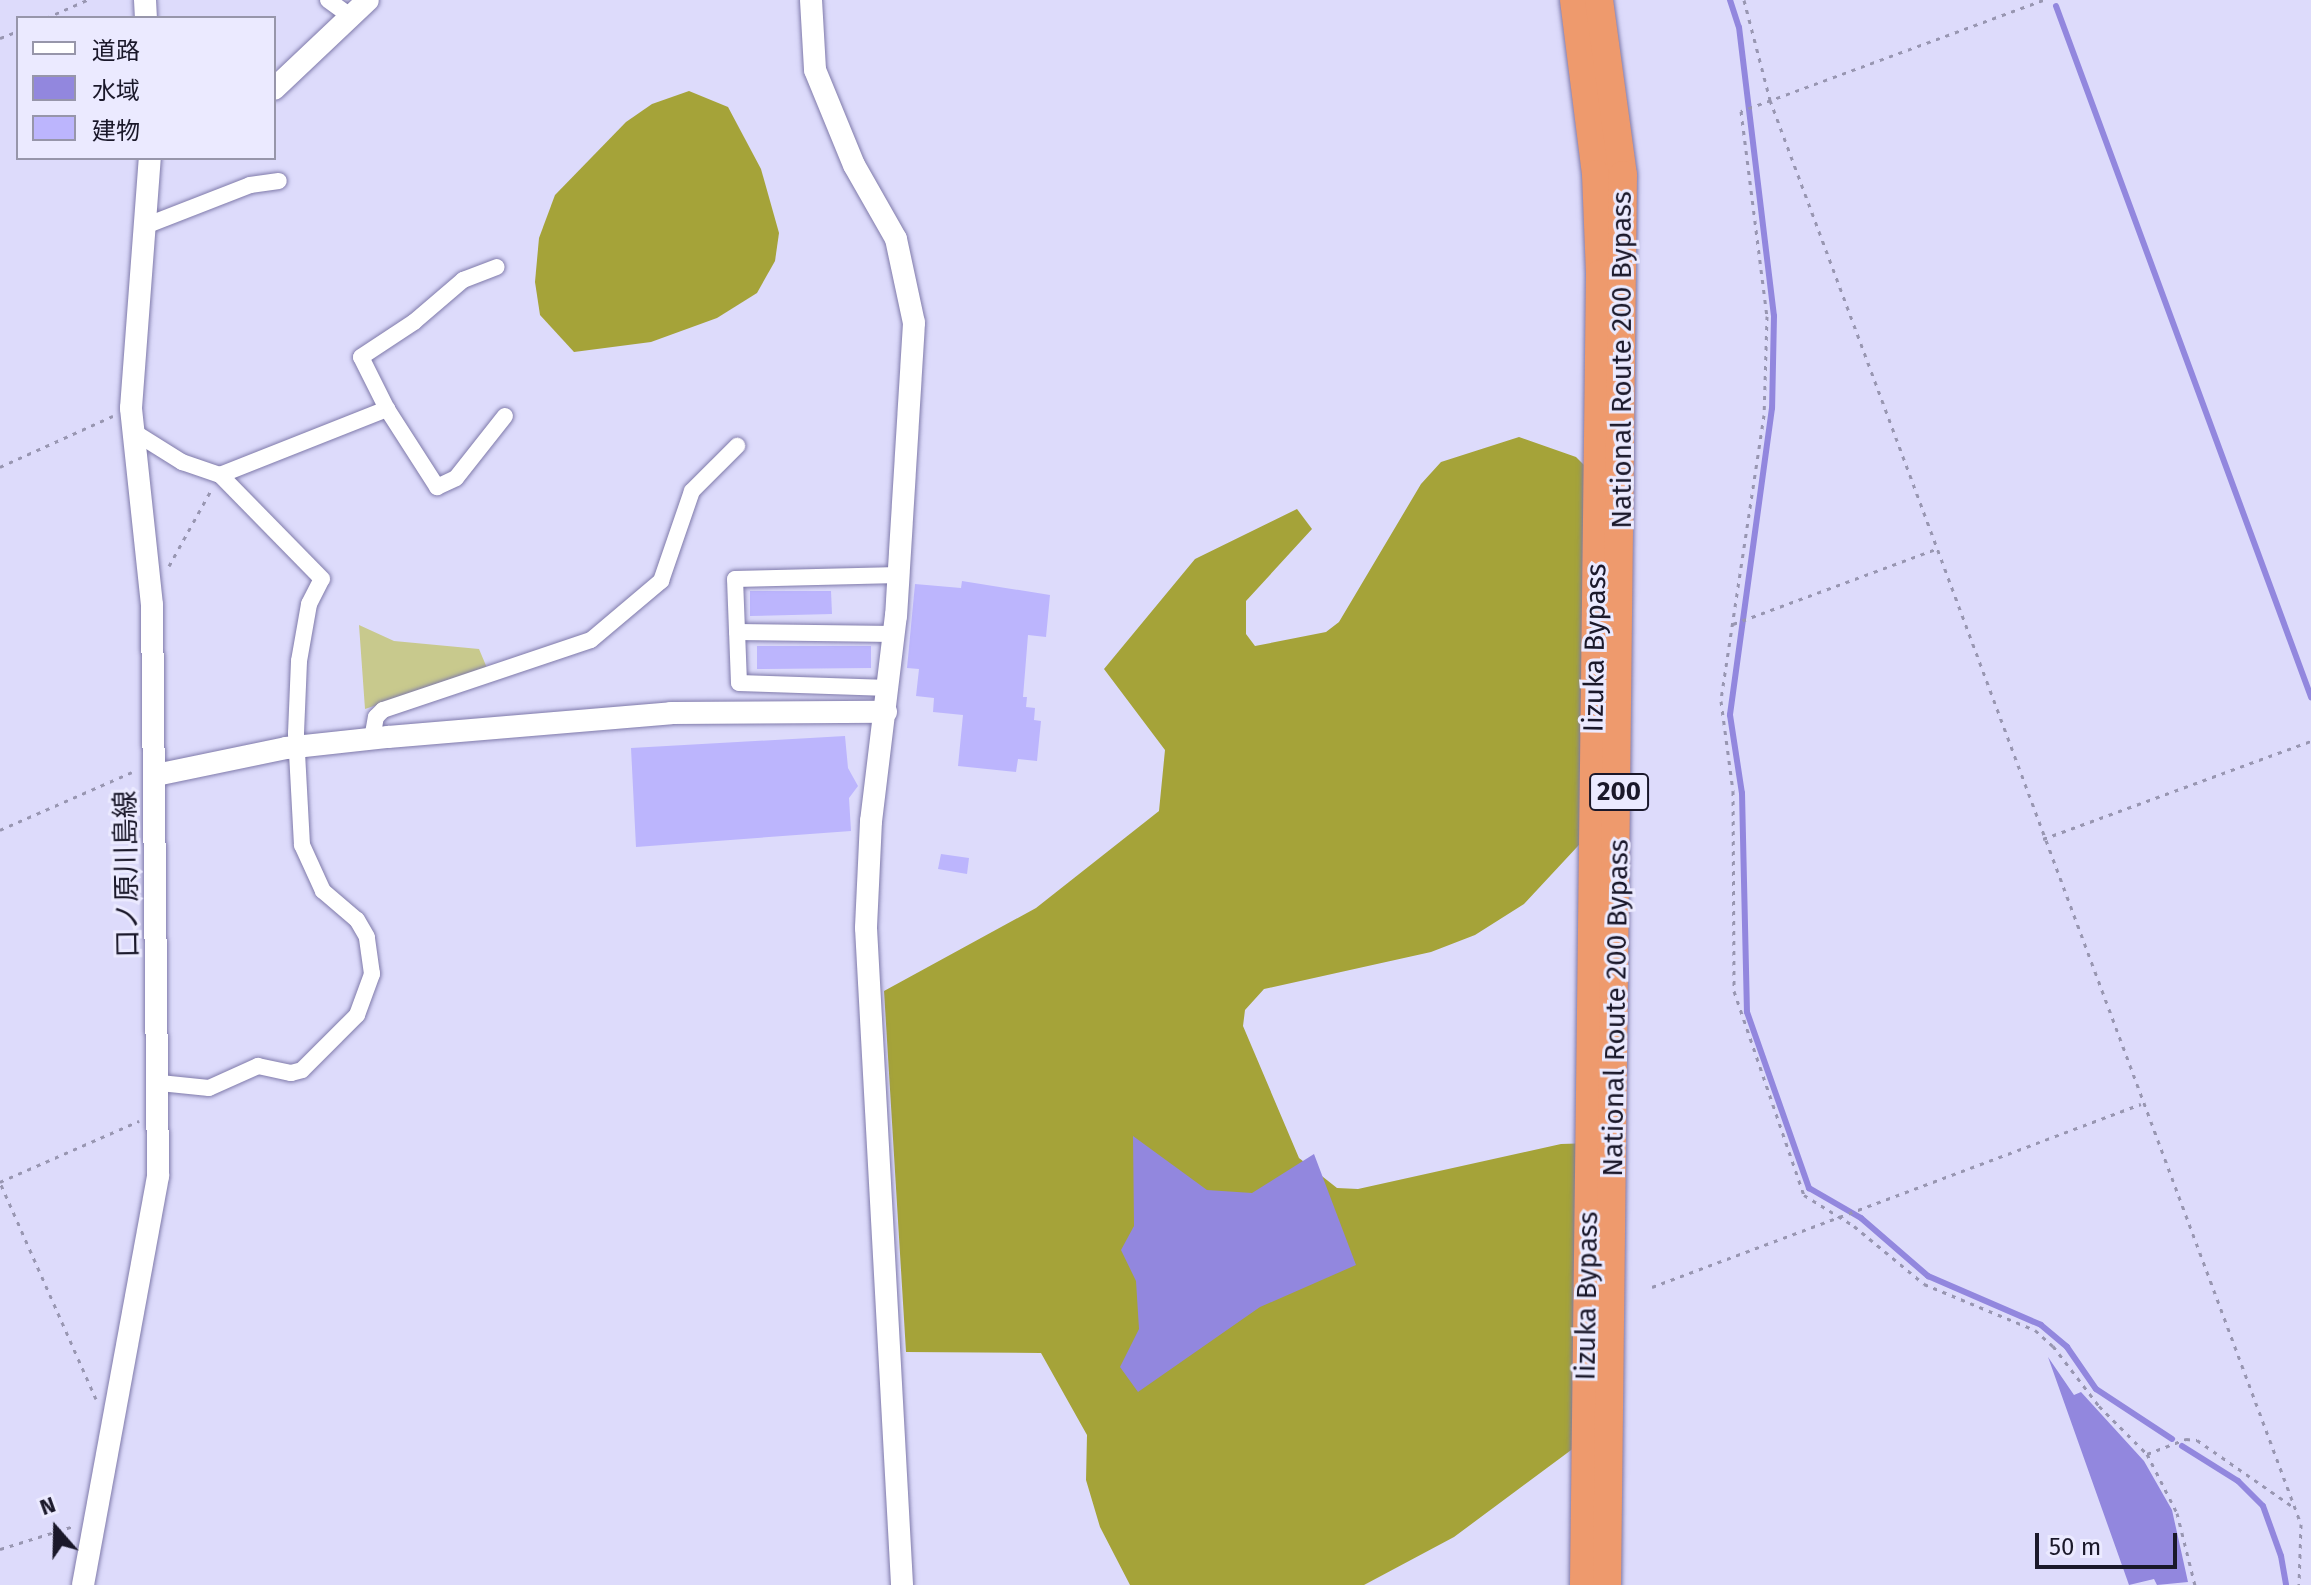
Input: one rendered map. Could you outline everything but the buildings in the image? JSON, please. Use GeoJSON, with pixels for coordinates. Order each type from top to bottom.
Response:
{"type":"FeatureCollection","features":[{"type":"Feature","properties":{"kind":"highway","name":"Iizuka Bypass"},"geometry":{"type":"LineString","coordinates":[[1574,0],[1596,174],[1600,274],[1584,1585]]}},
{"type":"Feature","properties":{"kind":"highway","name":"National Route 200 Bypass"},"geometry":{"type":"LineString","coordinates":[[1599,0],[1623,175],[1607,1585]]}},
{"type":"Feature","properties":{"kind":"street"},"geometry":{"type":"LineString","coordinates":[[328,0],[363,4]]}},
{"type":"Feature","properties":{"kind":"street"},"geometry":{"type":"LineString","coordinates":[[811,0],[815,70],[854,165],[896,239],[914,323],[899,575],[889,688],[871,821],[866,928],[902,1585]]}},
{"type":"Feature","properties":{"kind":"street"},"geometry":{"type":"LineString","coordinates":[[276,87],[363,4]]}},
{"type":"Feature","properties":{"kind":"street","name":"口ノ原川島線"},"geometry":{"type":"LineString","coordinates":[[83,1585],[154,1222],[160,1111],[151,594],[131,408],[150,160]]}},
{"type":"Feature","properties":{"kind":"street"},"geometry":{"type":"LineString","coordinates":[[145,226],[250,185],[279,181]]}},
{"type":"Feature","properties":{"kind":"street"},"geometry":{"type":"LineString","coordinates":[[497,267],[463,280],[414,322],[361,357],[387,409],[437,487],[456,478],[505,416]]}},
{"type":"Feature","properties":{"kind":"street"},"geometry":{"type":"LineString","coordinates":[[220,475],[387,409]]}},
{"type":"Feature","properties":{"kind":"street"},"geometry":{"type":"LineString","coordinates":[[134,432],[182,462],[220,475],[322,579],[309,604],[299,661],[297,747],[302,845],[308,868],[367,937],[372,974],[357,1015],[302,1070],[291,1073],[258,1066],[209,1088],[160,1083]]}},
{"type":"Feature","properties":{"kind":"street"},"geometry":{"type":"LineString","coordinates":[[372,739],[376,717],[383,710],[591,640],[661,581],[692,491],[737,446]]}},
{"type":"Feature","properties":{"kind":"street"},"geometry":{"type":"LineString","coordinates":[[889,688],[739,683],[735,579],[899,575]]}},
{"type":"Feature","properties":{"kind":"street"},"geometry":{"type":"LineString","coordinates":[[737,632],[894,634]]}},
{"type":"Feature","properties":{"kind":"street"},"geometry":{"type":"LineString","coordinates":[[156,768],[297,747],[671,713],[886,712]]}},
{"type":"Feature","properties":{"kind":"path"},"geometry":{"type":"LineString","coordinates":[[51,16],[87,0]]}},
{"type":"Feature","properties":{"kind":"path"},"geometry":{"type":"LineString","coordinates":[[1744,0],[1770,100],[2141,1104],[2295,1508],[2304,1538],[2299,1585]]}},
{"type":"Feature","properties":{"kind":"path"},"geometry":{"type":"LineString","coordinates":[[2043,0],[1741,111],[1767,316],[1764,415],[1721,701],[1733,791],[1734,991],[1794,1178],[1804,1195],[1840,1217],[1924,1284],[2035,1330],[2147,1454],[2177,1513],[2195,1585]]}},
{"type":"Feature","properties":{"kind":"path"},"geometry":{"type":"LineString","coordinates":[[0,467],[131,408]]}},
{"type":"Feature","properties":{"kind":"path"},"geometry":{"type":"LineString","coordinates":[[151,594],[220,475]]}},
{"type":"Feature","properties":{"kind":"path"},"geometry":{"type":"LineString","coordinates":[[1731,625],[1936,549]]}},
{"type":"Feature","properties":{"kind":"path"},"geometry":{"type":"LineString","coordinates":[[2043,839],[2311,741]]}},
{"type":"Feature","properties":{"kind":"path"},"geometry":{"type":"LineString","coordinates":[[0,830],[156,768]]}},
{"type":"Feature","properties":{"kind":"path"},"geometry":{"type":"LineString","coordinates":[[1652,1287],[2141,1104]]}},
{"type":"Feature","properties":{"kind":"path"},"geometry":{"type":"LineString","coordinates":[[116,1417],[103,1414],[0,1182],[160,1111]]}},
{"type":"Feature","properties":{"kind":"path"},"geometry":{"type":"LineString","coordinates":[[2147,1454],[2186,1439],[2197,1440],[2295,1508]]}},
{"type":"Feature","properties":{"kind":"path"},"geometry":{"type":"LineString","coordinates":[[0,1549],[39,1541],[96,1517]]}},
{"type":"Feature","properties":{"kind":"green space"},"geometry":{"type":"Polygon","coordinates":[[[359,625],[394,641],[479,649],[487,668],[365,709],[359,625]]]}},
{"type":"Feature","properties":{"kind":"shaded area"},"geometry":{"type":"Polygon","coordinates":[[[689,91],[728,107],[761,169],[779,233],[775,261],[757,293],[717,318],[651,342],[574,352],[540,315],[535,282],[539,238],[555,195],[626,122],[652,104],[689,91]]]}},
{"type":"Feature","properties":{"kind":"shaded area"},"geometry":{"type":"Polygon","coordinates":[[[1519,437],[1576,457],[1600,481],[1591,832],[1524,904],[1475,935],[1431,952],[1264,989],[1245,1010],[1243,1026],[1299,1158],[1337,1188],[1358,1189],[1561,1144],[1593,1143],[1582,1442],[1454,1537],[1364,1585],[1130,1585],[1100,1527],[1086,1480],[1087,1435],[1041,1353],[906,1352],[884,991],[1036,908],[1159,811],[1165,750],[1104,669],[1195,559],[1297,509],[1312,529],[1246,601],[1246,634],[1255,646],[1326,632],[1339,622],[1421,484],[1441,462],[1519,437]]]}},
{"type":"Feature","properties":{"kind":"water"},"geometry":{"type":"Polygon","coordinates":[[[1133,1136],[1207,1190],[1252,1193],[1314,1154],[1356,1265],[1260,1307],[1138,1392],[1120,1367],[1139,1329],[1136,1281],[1121,1250],[1134,1226],[1133,1136]]]}},
{"type":"Feature","properties":{"kind":"water"},"geometry":{"type":"Polygon","coordinates":[[[2048,1357],[2074,1395],[2081,1392],[2144,1461],[2172,1510],[2188,1582],[2157,1585],[2154,1579],[2129,1585],[2048,1357]]]}},
{"type":"Feature","properties":{"kind":"waterway"},"geometry":{"type":"LineString","coordinates":[[1730,0],[1739,27],[1774,316],[1772,408],[1730,715],[1742,793],[1747,1012],[1809,1188],[1861,1218],[1928,1276],[2041,1325],[2067,1347],[2096,1389],[2172,1439]]}},
{"type":"Feature","properties":{"kind":"waterway"},"geometry":{"type":"LineString","coordinates":[[2056,6],[2311,697]]}},
{"type":"Feature","properties":{"kind":"waterway"},"geometry":{"type":"LineString","coordinates":[[2182,1446],[2238,1481],[2263,1506],[2281,1556],[2286,1585]]}}]}
